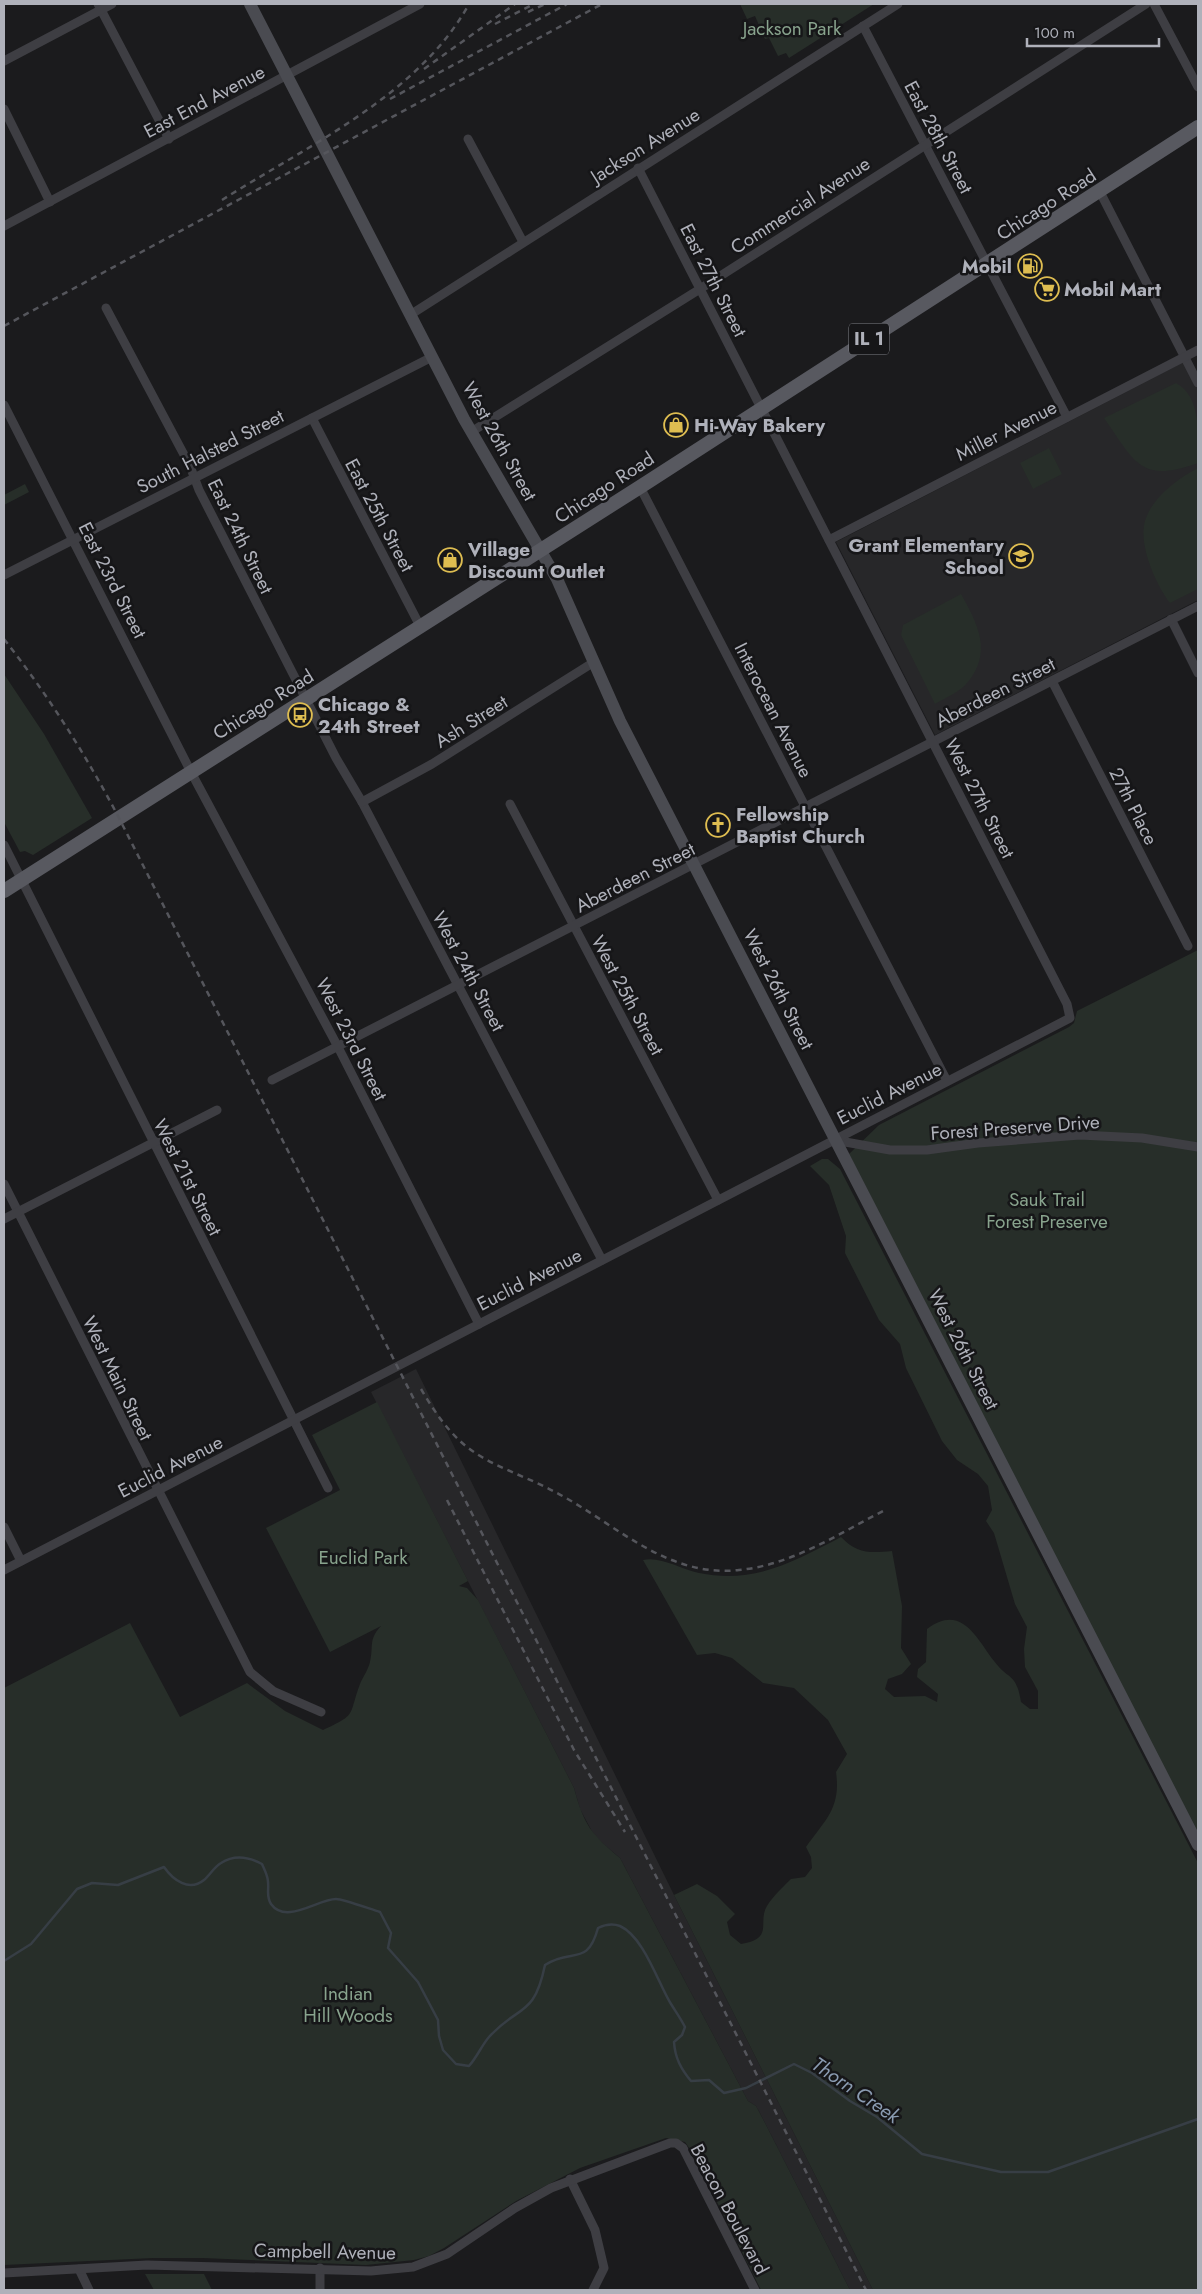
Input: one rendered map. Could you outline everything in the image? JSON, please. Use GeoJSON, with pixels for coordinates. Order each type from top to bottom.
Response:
{"type":"FeatureCollection","features":[{"type":"Feature","properties":{"kind":"main road","name":"Chicago Road"},"geometry":{"type":"LineString","coordinates":[[4,891],[640,487],[1198,127]]}},
{"type":"Feature","properties":{"kind":"street"},"geometry":{"type":"LineString","coordinates":[[4,61],[99,7],[112,4]]}},
{"type":"Feature","properties":{"kind":"street","name":"West 26th Street"},"geometry":{"type":"LineString","coordinates":[[250,4],[432,357],[472,432],[571,606],[620,721],[1198,1845]]}},
{"type":"Feature","properties":{"kind":"street","name":"East End Avenue"},"geometry":{"type":"LineString","coordinates":[[4,226],[420,4]]}},
{"type":"Feature","properties":{"kind":"street","name":"Jackson Avenue"},"geometry":{"type":"LineString","coordinates":[[410,315],[898,4]]}},
{"type":"Feature","properties":{"kind":"street","name":"Commercial Avenue"},"geometry":{"type":"LineString","coordinates":[[472,432],[700,289],[1146,4]]}},
{"type":"Feature","properties":{"kind":"street"},"geometry":{"type":"LineString","coordinates":[[1154,4],[1198,87]]}},
{"type":"Feature","properties":{"kind":"street"},"geometry":{"type":"LineString","coordinates":[[99,7],[169,139]]}},
{"type":"Feature","properties":{"kind":"street","name":"East 28th Street"},"geometry":{"type":"LineString","coordinates":[[863,26],[1067,417]]}},
{"type":"Feature","properties":{"kind":"street"},"geometry":{"type":"LineString","coordinates":[[4,110],[50,202]]}},
{"type":"Feature","properties":{"kind":"street"},"geometry":{"type":"LineString","coordinates":[[468,139],[523,242]]}},
{"type":"Feature","properties":{"kind":"street","name":"East 27th Street"},"geometry":{"type":"LineString","coordinates":[[638,168],[762,407]]}},
{"type":"Feature","properties":{"kind":"street"},"geometry":{"type":"LineString","coordinates":[[1100,192],[1198,383]]}},
{"type":"Feature","properties":{"kind":"street","name":"East 24th Street"},"geometry":{"type":"LineString","coordinates":[[106,308],[306,699]]}},
{"type":"Feature","properties":{"kind":"street","name":"Miller Avenue"},"geometry":{"type":"LineString","coordinates":[[830,540],[1198,350]]}},
{"type":"Feature","properties":{"kind":"street","name":"South Halsted Street"},"geometry":{"type":"LineString","coordinates":[[4,575],[432,357]]}},
{"type":"Feature","properties":{"kind":"street","name":"East 23rd Street"},"geometry":{"type":"LineString","coordinates":[[4,404],[192,772]]}},
{"type":"Feature","properties":{"kind":"street","name":"West 27th Street"},"geometry":{"type":"LineString","coordinates":[[762,407],[1067,1004],[1070,1018]]}},
{"type":"Feature","properties":{"kind":"street","name":"East 25th Street"},"geometry":{"type":"LineString","coordinates":[[312,418],[420,626]]}},
{"type":"Feature","properties":{"kind":"street","name":"Interocean Avenue"},"geometry":{"type":"LineString","coordinates":[[640,487],[947,1081]]}},
{"type":"Feature","properties":{"kind":"street","name":"Aberdeen Street"},"geometry":{"type":"LineString","coordinates":[[272,1080],[1198,606]]}},
{"type":"Feature","properties":{"kind":"street"},"geometry":{"type":"LineString","coordinates":[[1171,619],[1198,673]]}},
{"type":"Feature","properties":{"kind":"street","name":"Ash Street"},"geometry":{"type":"LineString","coordinates":[[362,802],[432,764],[594,662]]}},
{"type":"Feature","properties":{"kind":"street","name":"27th Place"},"geometry":{"type":"LineString","coordinates":[[1052,681],[1188,946]]}},
{"type":"Feature","properties":{"kind":"street","name":"West 24th Street"},"geometry":{"type":"LineString","coordinates":[[306,699],[602,1260]]}},
{"type":"Feature","properties":{"kind":"street","name":"West 23rd Street"},"geometry":{"type":"LineString","coordinates":[[192,772],[338,1047],[479,1324]]}},
{"type":"Feature","properties":{"kind":"street","name":"West 25th Street"},"geometry":{"type":"LineString","coordinates":[[510,804],[718,1200]]}},
{"type":"Feature","properties":{"kind":"street","name":"West 21st Street"},"geometry":{"type":"LineString","coordinates":[[4,845],[152,1143],[328,1488]]}},
{"type":"Feature","properties":{"kind":"street","name":"Euclid Avenue"},"geometry":{"type":"LineString","coordinates":[[4,1570],[1070,1018]]}},
{"type":"Feature","properties":{"kind":"street"},"geometry":{"type":"LineString","coordinates":[[4,1220],[217,1110]]}},
{"type":"Feature","properties":{"kind":"street","name":"Forest Preserve Drive"},"geometry":{"type":"LineString","coordinates":[[834,1140],[890,1150],[926,1150],[978,1142],[1080,1136],[1142,1138],[1198,1148]]}},
{"type":"Feature","properties":{"kind":"street","name":"West Main Street"},"geometry":{"type":"LineString","coordinates":[[4,1184],[156,1491],[250,1672],[273,1691],[321,1712]]}},
{"type":"Feature","properties":{"kind":"street"},"geometry":{"type":"LineString","coordinates":[[4,1528],[21,1561]]}},
{"type":"Feature","properties":{"kind":"street","name":"Campbell Avenue"},"geometry":{"type":"LineString","coordinates":[[4,2274],[78,2269],[206,2265],[371,2271],[413,2267],[432,2262],[515,2208],[570,2179],[670,2143],[676,2143]]}},
{"type":"Feature","properties":{"kind":"street","name":"Beacon Boulevard"},"geometry":{"type":"LineString","coordinates":[[676,2143],[682,2148],[754,2290]]}},
{"type":"Feature","properties":{"kind":"street"},"geometry":{"type":"LineString","coordinates":[[570,2179],[595,2230],[604,2268],[593,2290]]}},
{"type":"Feature","properties":{"kind":"street"},"geometry":{"type":"LineString","coordinates":[[320,2268],[320,2290]]}},
{"type":"Feature","properties":{"kind":"street"},"geometry":{"type":"LineString","coordinates":[[78,2269],[90,2290]]}},
{"type":"Feature","properties":{"kind":"shaded area","name":"Grant Elementary School"},"geometry":{"type":"Polygon","coordinates":[[[1184,362],[1198,390],[1198,600],[935,735],[836,542],[1184,362]]]}},
{"type":"Feature","properties":{"kind":"shaded area"},"geometry":{"type":"Polygon","coordinates":[[[416,1369],[674,1895],[873,2290],[850,2290],[756,2106],[748,2101],[620,1858],[595,1837],[580,1809],[574,1788],[371,1392],[416,1369]]]}},
{"type":"Feature","properties":{"kind":"green space","name":"Jackson Park"},"geometry":{"type":"Polygon","coordinates":[[[740,4],[874,4],[789,58],[786,53],[778,56],[769,38],[765,39],[755,16],[747,19],[740,4]]]}},
{"type":"Feature","properties":{"kind":"green space"},"geometry":{"type":"Polygon","coordinates":[[[1176,383],[1184,389],[1194,407],[1198,430],[1198,463],[1179,469],[1151,470],[1141,465],[1132,457],[1104,418],[1176,383]]]}},
{"type":"Feature","properties":{"kind":"green space"},"geometry":{"type":"Polygon","coordinates":[[[1049,448],[1062,474],[1033,489],[1020,463],[1049,448]]]}},
{"type":"Feature","properties":{"kind":"green space"},"geometry":{"type":"Polygon","coordinates":[[[1198,468],[1198,589],[1170,603],[1159,586],[1146,553],[1143,531],[1145,521],[1153,505],[1166,490],[1182,477],[1198,468]]]}},
{"type":"Feature","properties":{"kind":"green space"},"geometry":{"type":"Polygon","coordinates":[[[25,484],[29,492],[4,505],[4,495],[25,484]]]}},
{"type":"Feature","properties":{"kind":"green space"},"geometry":{"type":"Polygon","coordinates":[[[961,594],[973,616],[980,638],[981,650],[979,661],[975,672],[964,686],[935,704],[901,635],[903,625],[961,594]]]}},
{"type":"Feature","properties":{"kind":"green space"},"geometry":{"type":"Polygon","coordinates":[[[4,674],[44,734],[92,818],[33,855],[25,851],[20,852],[4,822],[4,674]]]}},
{"type":"Feature","properties":{"kind":"green space","name":"Sauk Trail Forest Preserve"},"geometry":{"type":"Polygon","coordinates":[[[1198,950],[1198,1835],[849,1154],[879,1125],[1069,1027],[1074,1023],[1077,1011],[1198,950]]]}},
{"type":"Feature","properties":{"kind":"green space"},"geometry":{"type":"Polygon","coordinates":[[[822,1159],[828,1159],[840,1169],[1198,1863],[1198,2290],[873,2290],[674,1895],[697,1884],[717,1896],[735,1914],[727,1922],[730,1935],[741,1944],[758,1938],[762,1934],[764,1912],[772,1899],[791,1879],[805,1877],[812,1868],[811,1857],[806,1847],[826,1820],[834,1804],[837,1784],[836,1772],[847,1754],[828,1720],[794,1688],[763,1683],[732,1658],[715,1653],[697,1655],[643,1560],[663,1561],[699,1573],[738,1576],[756,1573],[790,1562],[841,1537],[853,1547],[864,1551],[892,1551],[902,1606],[901,1648],[911,1664],[902,1674],[888,1679],[885,1689],[894,1697],[925,1696],[937,1702],[938,1694],[917,1677],[918,1669],[926,1662],[927,1629],[939,1622],[958,1621],[974,1633],[999,1667],[1014,1681],[1021,1702],[1030,1709],[1038,1709],[1038,1691],[1025,1667],[1024,1649],[1027,1627],[1015,1604],[994,1533],[986,1521],[992,1510],[988,1486],[978,1474],[957,1460],[942,1441],[906,1368],[900,1344],[879,1320],[845,1253],[846,1236],[829,1185],[810,1166],[822,1159]]]}},
{"type":"Feature","properties":{"kind":"green space","name":"Indian Hill Woods"},"geometry":{"type":"Polygon","coordinates":[[[377,1402],[468,1581],[459,1586],[467,1588],[478,1600],[574,1788],[585,1820],[595,1835],[620,1858],[748,2101],[756,2106],[850,2290],[761,2290],[692,2152],[685,2142],[666,2138],[580,2168],[516,2201],[444,2248],[429,2256],[414,2260],[366,2265],[203,2258],[153,2258],[4,2265],[4,1688],[130,1623],[180,1717],[247,1683],[285,1711],[323,1730],[342,1721],[350,1713],[369,1665],[374,1635],[381,1626],[330,1652],[266,1528],[340,1490],[312,1435],[377,1402]]]}},
{"type":"Feature","properties":{"kind":"green space"},"geometry":{"type":"Polygon","coordinates":[[[145,2274],[204,2274],[212,2290],[154,2290],[145,2274]]]}},
{"type":"Feature","properties":{"kind":"waterway","name":"Thorn Creek"},"geometry":{"type":"LineString","coordinates":[[4,1961],[31,1944],[77,1889],[92,1883],[118,1885],[164,1867],[177,1880],[187,1885],[193,1885],[204,1880],[216,1867],[226,1860],[242,1858],[262,1864],[267,1875],[269,1898],[271,1904],[277,1910],[293,1912],[336,1899],[380,1912],[391,1933],[388,1948],[418,1982],[438,2020],[439,2036],[443,2050],[456,2064],[469,2066],[489,2037],[509,2019],[524,2009],[536,1994],[545,1965],[563,1957],[584,1953],[594,1940],[598,1928],[605,1925],[614,1925],[620,1926],[629,1932],[643,1950],[685,2027],[682,2035],[674,2042],[677,2058],[684,2072],[691,2081],[709,2080],[724,2093],[746,2088],[794,2064],[812,2073],[850,2101],[877,2117],[922,2154],[1001,2172],[1048,2172],[1198,2119]]}},
{"type":"Feature","properties":{"kind":"railway"},"geometry":{"type":"LineString","coordinates":[[222,200],[359,116],[391,92],[421,65],[448,36],[469,4]]}},
{"type":"Feature","properties":{"kind":"railway"},"geometry":{"type":"LineString","coordinates":[[424,69],[515,4]]}},
{"type":"Feature","properties":{"kind":"railway"},"geometry":{"type":"LineString","coordinates":[[495,24],[534,4]]}},
{"type":"Feature","properties":{"kind":"railway"},"geometry":{"type":"LineString","coordinates":[[528,12],[545,4]]}},
{"type":"Feature","properties":{"kind":"railway"},"geometry":{"type":"LineString","coordinates":[[390,99],[567,4]]}},
{"type":"Feature","properties":{"kind":"railway"},"geometry":{"type":"LineString","coordinates":[[4,326],[602,4]]}},
{"type":"Feature","properties":{"kind":"railway"},"geometry":{"type":"LineString","coordinates":[[4,639],[66,726],[119,818],[866,2290]]}},
{"type":"Feature","properties":{"kind":"railway"},"geometry":{"type":"LineString","coordinates":[[421,1389],[449,1429],[471,1450],[491,1462],[555,1492],[642,1546],[688,1566],[713,1570],[739,1570],[778,1562],[814,1547],[885,1510]]}},
{"type":"Feature","properties":{"kind":"railway"},"geometry":{"type":"LineString","coordinates":[[447,1500],[574,1750],[625,1832]]}},
{"type":"Feature","properties":{"kind":"place","name":"Mobil"},"geometry":{"type":"Point","coordinates":[1030,266]}},
{"type":"Feature","properties":{"kind":"place","name":"Mobil Mart"},"geometry":{"type":"Point","coordinates":[1047,289]}},
{"type":"Feature","properties":{"kind":"place","name":"Hi-Way Bakery"},"geometry":{"type":"Point","coordinates":[676,425]}},
{"type":"Feature","properties":{"kind":"place","name":"Grant Elementary School"},"geometry":{"type":"Point","coordinates":[1021,556]}},
{"type":"Feature","properties":{"kind":"place","name":"Village Discount Outlet"},"geometry":{"type":"Point","coordinates":[450,560]}},
{"type":"Feature","properties":{"kind":"place","name":"Chicago & 24th Street"},"geometry":{"type":"Point","coordinates":[300,715]}},
{"type":"Feature","properties":{"kind":"place","name":"Fellowship Baptist Church"},"geometry":{"type":"Point","coordinates":[718,825]}},
{"type":"Feature","properties":{"kind":"park label","name":"Euclid Park"},"geometry":{"type":"Point","coordinates":[363,1557]}}]}
